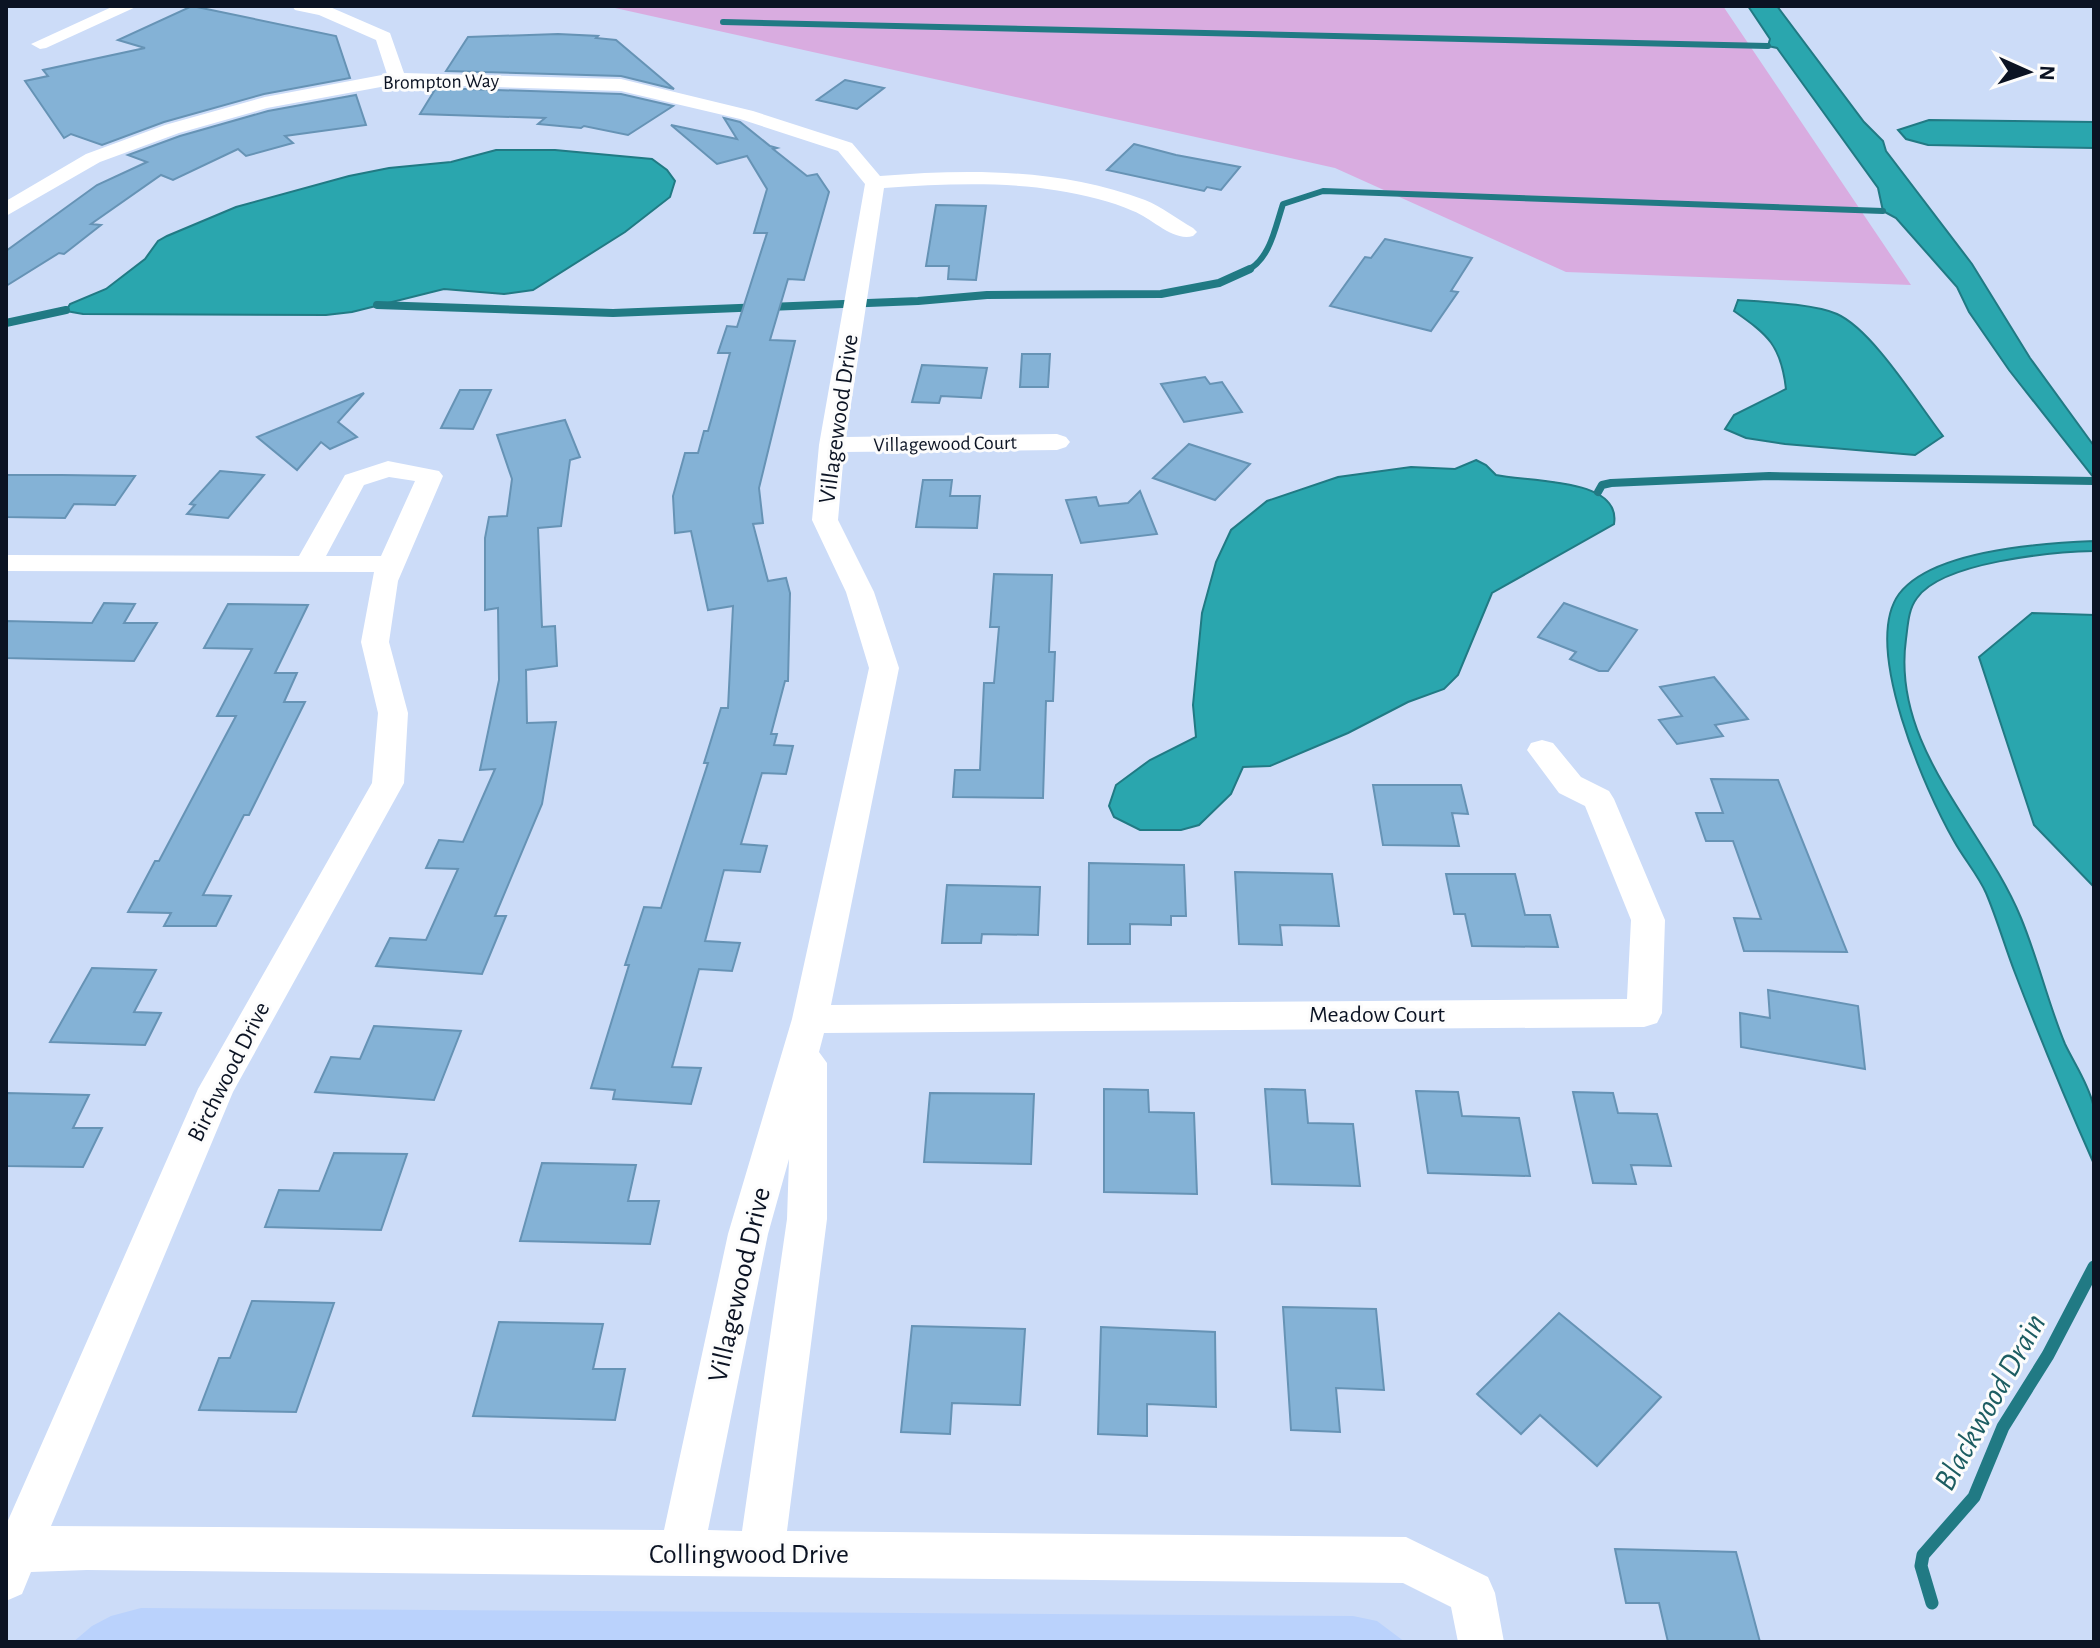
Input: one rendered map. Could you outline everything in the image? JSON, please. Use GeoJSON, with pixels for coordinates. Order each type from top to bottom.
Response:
{"type":"FeatureCollection","features":[{"type":"Feature","properties":{"kind":"street"},"geometry":{"type":"LineString","coordinates":[[40,44],[129,6]]}},
{"type":"Feature","properties":{"kind":"street"},"geometry":{"type":"LineString","coordinates":[[301,6],[324,11],[384,37],[397,78]]}},
{"type":"Feature","properties":{"kind":"street","name":"Brompton Way"},"geometry":{"type":"LineString","coordinates":[[6,210],[93,158],[172,129],[265,103],[397,78],[621,85],[746,115],[845,147],[875,183]]}},
{"type":"Feature","properties":{"kind":"street"},"geometry":{"type":"LineString","coordinates":[[875,183],[945,176],[1009,178],[1071,188],[1138,205],[1186,232]]}},
{"type":"Feature","properties":{"kind":"street","name":"Villagewood Drive"},"geometry":{"type":"LineString","coordinates":[[681,1554],[748,1234],[810,1019],[884,668],[860,592],[825,520],[832,445],[875,183]]}},
{"type":"Feature","properties":{"kind":"street","name":"Villagewood Court"},"geometry":{"type":"LineString","coordinates":[[832,445],[1057,442]]}},
{"type":"Feature","properties":{"kind":"street","name":"Birchwood Drive"},"geometry":{"type":"LineString","coordinates":[[12,1564],[216,1089],[388,783],[393,713],[375,642],[384,581],[430,476],[388,469],[354,480],[308,564]]}},
{"type":"Feature","properties":{"kind":"street"},"geometry":{"type":"LineString","coordinates":[[6,563],[390,564]]}},
{"type":"Feature","properties":{"kind":"street","name":"Meadow Court"},"geometry":{"type":"LineString","coordinates":[[810,1019],[1644,1013],[1648,920],[1598,799],[1570,785],[1542,750]]}},
{"type":"Feature","properties":{"kind":"street","name":"Villagewood Drive"},"geometry":{"type":"LineString","coordinates":[[761,1555],[807,1219],[810,1019]]}},
{"type":"Feature","properties":{"kind":"street","name":"Collingwood Drive"},"geometry":{"type":"LineString","coordinates":[[12,1564],[87,1547],[1406,1560],[1472,1593],[1481,1642]]}},
{"type":"Feature","properties":{"kind":"shaded area"},"geometry":{"type":"Polygon","coordinates":[[[606,6],[1723,6],[1911,285],[1566,272],[1335,168],[606,6]]]}},
{"type":"Feature","properties":{"kind":"shaded area"},"geometry":{"type":"Polygon","coordinates":[[[1748,6],[1777,6],[1864,122],[1883,141],[1886,151],[1972,264],[2030,358],[2094,446],[2094,478],[2009,370],[1969,312],[1957,287],[1896,218],[1883,211],[1878,188],[1777,48],[1768,46],[1770,39],[1748,6]]]}},
{"type":"Feature","properties":{"kind":"shaded area"},"geometry":{"type":"Polygon","coordinates":[[[1929,120],[2094,122],[2094,148],[1928,145],[1906,139],[1898,130],[1929,120]]]}},
{"type":"Feature","properties":{"kind":"shaded area"},"geometry":{"type":"Polygon","coordinates":[[[496,150],[555,150],[652,159],[667,170],[675,181],[670,197],[625,232],[533,290],[504,294],[444,289],[352,312],[326,315],[83,314],[66,311],[70,304],[106,289],[145,259],[158,241],[236,207],[349,176],[389,168],[451,162],[496,150]]]}},
{"type":"Feature","properties":{"kind":"shaded area"},"geometry":{"type":"Polygon","coordinates":[[[1738,300],[1816,308],[1837,314],[1851,323],[1880,351],[1943,436],[1915,455],[1785,444],[1746,438],[1725,429],[1734,415],[1786,389],[1776,351],[1756,327],[1734,311],[1738,300]]]}},
{"type":"Feature","properties":{"kind":"shaded area"},"geometry":{"type":"Polygon","coordinates":[[[1476,460],[1496,475],[1570,484],[1588,490],[1603,498],[1612,509],[1614,524],[1492,593],[1458,675],[1444,689],[1408,702],[1348,733],[1270,766],[1243,767],[1231,794],[1199,825],[1181,830],[1140,830],[1114,817],[1109,806],[1116,785],[1150,760],[1196,737],[1193,705],[1202,613],[1216,562],[1231,530],[1267,501],[1338,477],[1411,467],[1455,469],[1476,460]]]}},
{"type":"Feature","properties":{"kind":"shaded area"},"geometry":{"type":"Polygon","coordinates":[[[2094,541],[2094,551],[1999,561],[1949,576],[1930,586],[1917,598],[1910,613],[1905,678],[1912,715],[1926,750],[2005,884],[2033,949],[2065,1044],[2088,1088],[2095,1118],[2094,1164],[2034,1021],[1986,893],[1942,818],[1914,755],[1892,682],[1888,648],[1889,618],[1899,594],[1915,579],[1936,567],[1961,558],[2018,547],[2094,541]]]}},
{"type":"Feature","properties":{"kind":"shaded area"},"geometry":{"type":"Polygon","coordinates":[[[2032,613],[2094,615],[2094,887],[2034,825],[1979,657],[2032,613]]]}},
{"type":"Feature","properties":{"kind":"shaded area"},"geometry":{"type":"Polygon","coordinates":[[[141,1608],[1353,1616],[1377,1621],[1405,1642],[73,1642],[92,1626],[111,1616],[141,1608]]]}},
{"type":"Feature","properties":{"kind":"building"},"geometry":{"type":"Polygon","coordinates":[[[192,6],[336,36],[350,78],[264,94],[164,122],[102,145],[71,134],[64,138],[25,81],[48,76],[43,70],[145,48],[118,40],[192,6]]]}},
{"type":"Feature","properties":{"kind":"building"},"geometry":{"type":"Polygon","coordinates":[[[558,34],[616,40],[674,89],[621,76],[446,71],[468,37],[558,34]]]}},
{"type":"Feature","properties":{"kind":"building"},"geometry":{"type":"Polygon","coordinates":[[[845,80],[884,88],[857,109],[817,100],[845,80]]]}},
{"type":"Feature","properties":{"kind":"building"},"geometry":{"type":"Polygon","coordinates":[[[436,88],[621,94],[673,106],[628,135],[584,126],[538,124],[545,118],[420,114],[436,88]]]}},
{"type":"Feature","properties":{"kind":"building"},"geometry":{"type":"Polygon","coordinates":[[[356,95],[366,125],[285,136],[293,143],[246,156],[238,149],[173,180],[161,175],[91,224],[101,225],[64,254],[59,253],[6,286],[6,251],[97,185],[147,162],[128,155],[180,136],[268,111],[356,95]]]}},
{"type":"Feature","properties":{"kind":"building"},"geometry":{"type":"Polygon","coordinates":[[[724,118],[740,122],[777,148],[773,149],[807,176],[817,174],[829,192],[804,280],[788,279],[770,340],[795,341],[759,488],[763,523],[753,524],[768,581],[786,578],[790,593],[788,681],[785,681],[771,734],[777,734],[774,745],[793,746],[786,774],[762,773],[741,844],[767,846],[760,872],[724,870],[705,941],[740,943],[732,971],[699,969],[672,1067],[701,1068],[691,1104],[613,1099],[615,1090],[591,1088],[629,965],[625,965],[644,907],[661,908],[708,763],[704,763],[721,708],[728,708],[733,606],[708,610],[691,531],[675,533],[673,496],[685,453],[698,453],[704,431],[708,431],[730,353],[718,353],[727,326],[737,327],[767,233],[754,233],[767,189],[747,156],[717,164],[671,125],[737,139],[724,118]]]}},
{"type":"Feature","properties":{"kind":"building"},"geometry":{"type":"Polygon","coordinates":[[[1134,144],[1240,167],[1221,190],[1207,187],[1204,191],[1107,170],[1134,144]]]}},
{"type":"Feature","properties":{"kind":"building"},"geometry":{"type":"Polygon","coordinates":[[[936,205],[986,206],[976,280],[948,279],[949,266],[926,266],[936,205]]]}},
{"type":"Feature","properties":{"kind":"building"},"geometry":{"type":"Polygon","coordinates":[[[1385,239],[1472,258],[1451,291],[1458,292],[1431,331],[1330,306],[1365,257],[1371,258],[1385,239]]]}},
{"type":"Feature","properties":{"kind":"building"},"geometry":{"type":"Polygon","coordinates":[[[1022,354],[1050,354],[1048,387],[1020,387],[1022,354]]]}},
{"type":"Feature","properties":{"kind":"building"},"geometry":{"type":"Polygon","coordinates":[[[922,365],[987,368],[981,398],[941,396],[939,403],[912,402],[922,365]]]}},
{"type":"Feature","properties":{"kind":"building"},"geometry":{"type":"Polygon","coordinates":[[[1205,377],[1210,384],[1222,382],[1242,412],[1184,422],[1161,384],[1205,377]]]}},
{"type":"Feature","properties":{"kind":"building"},"geometry":{"type":"Polygon","coordinates":[[[460,390],[491,390],[473,429],[441,428],[460,390]]]}},
{"type":"Feature","properties":{"kind":"building"},"geometry":{"type":"Polygon","coordinates":[[[364,393],[338,422],[357,437],[330,449],[321,442],[297,470],[257,437],[364,393]]]}},
{"type":"Feature","properties":{"kind":"building"},"geometry":{"type":"Polygon","coordinates":[[[565,420],[580,457],[570,460],[561,526],[538,528],[542,627],[555,626],[557,666],[526,670],[527,723],[556,722],[542,804],[495,916],[506,916],[482,974],[376,966],[390,938],[426,940],[458,869],[426,868],[439,840],[463,842],[495,769],[480,770],[499,680],[498,608],[485,610],[485,538],[489,517],[507,516],[512,479],[497,435],[565,420]]]}},
{"type":"Feature","properties":{"kind":"building"},"geometry":{"type":"Polygon","coordinates":[[[1189,444],[1250,464],[1215,500],[1153,478],[1189,444]]]}},
{"type":"Feature","properties":{"kind":"building"},"geometry":{"type":"Polygon","coordinates":[[[220,471],[264,475],[228,518],[187,514],[195,505],[190,504],[220,471]]]}},
{"type":"Feature","properties":{"kind":"building"},"geometry":{"type":"Polygon","coordinates":[[[6,475],[135,476],[115,505],[74,504],[65,518],[6,517],[6,475]]]}},
{"type":"Feature","properties":{"kind":"building"},"geometry":{"type":"Polygon","coordinates":[[[923,480],[952,480],[950,496],[980,496],[977,528],[916,527],[923,480]]]}},
{"type":"Feature","properties":{"kind":"building"},"geometry":{"type":"Polygon","coordinates":[[[1140,491],[1157,534],[1081,543],[1066,500],[1096,497],[1099,506],[1128,503],[1140,491]]]}},
{"type":"Feature","properties":{"kind":"building"},"geometry":{"type":"Polygon","coordinates":[[[994,574],[1052,575],[1049,652],[1055,652],[1053,701],[1046,701],[1043,798],[953,797],[955,770],[980,770],[984,683],[994,683],[999,627],[990,627],[994,574]]]}},
{"type":"Feature","properties":{"kind":"building"},"geometry":{"type":"Polygon","coordinates":[[[104,603],[135,604],[124,623],[157,623],[134,661],[6,658],[6,621],[92,623],[104,603]]]}},
{"type":"Feature","properties":{"kind":"building"},"geometry":{"type":"Polygon","coordinates":[[[1564,603],[1637,630],[1608,671],[1599,671],[1570,659],[1576,652],[1538,637],[1564,603]]]}},
{"type":"Feature","properties":{"kind":"building"},"geometry":{"type":"Polygon","coordinates":[[[228,604],[308,605],[275,673],[297,673],[284,702],[305,702],[249,815],[244,815],[203,895],[231,896],[216,926],[164,926],[171,913],[128,912],[155,861],[159,861],[236,716],[217,716],[252,649],[204,648],[228,604]]]}},
{"type":"Feature","properties":{"kind":"building"},"geometry":{"type":"Polygon","coordinates":[[[1714,677],[1748,719],[1715,725],[1723,736],[1677,744],[1659,720],[1682,716],[1660,687],[1714,677]]]}},
{"type":"Feature","properties":{"kind":"building"},"geometry":{"type":"Polygon","coordinates":[[[1711,779],[1778,780],[1847,952],[1744,951],[1734,918],[1761,919],[1733,841],[1706,841],[1696,813],[1723,813],[1711,779]]]}},
{"type":"Feature","properties":{"kind":"building"},"geometry":{"type":"Polygon","coordinates":[[[1373,785],[1461,785],[1468,814],[1452,813],[1459,846],[1383,845],[1373,785]]]}},
{"type":"Feature","properties":{"kind":"building"},"geometry":{"type":"Polygon","coordinates":[[[1089,863],[1184,865],[1186,916],[1171,916],[1171,925],[1130,924],[1130,944],[1088,944],[1089,863]]]}},
{"type":"Feature","properties":{"kind":"building"},"geometry":{"type":"Polygon","coordinates":[[[1235,872],[1332,874],[1339,926],[1280,925],[1282,945],[1239,944],[1235,872]]]}},
{"type":"Feature","properties":{"kind":"building"},"geometry":{"type":"Polygon","coordinates":[[[1446,874],[1515,874],[1525,915],[1550,915],[1558,947],[1472,946],[1465,914],[1454,914],[1446,874]]]}},
{"type":"Feature","properties":{"kind":"building"},"geometry":{"type":"Polygon","coordinates":[[[947,885],[1040,887],[1038,935],[982,934],[981,943],[942,943],[947,885]]]}},
{"type":"Feature","properties":{"kind":"building"},"geometry":{"type":"Polygon","coordinates":[[[92,968],[156,970],[134,1012],[161,1013],[145,1045],[50,1042],[92,968]]]}},
{"type":"Feature","properties":{"kind":"building"},"geometry":{"type":"Polygon","coordinates":[[[1768,990],[1858,1006],[1865,1069],[1741,1047],[1740,1013],[1770,1018],[1768,990]]]}},
{"type":"Feature","properties":{"kind":"building"},"geometry":{"type":"Polygon","coordinates":[[[374,1026],[461,1031],[434,1100],[315,1092],[331,1057],[360,1059],[374,1026]]]}},
{"type":"Feature","properties":{"kind":"building"},"geometry":{"type":"Polygon","coordinates":[[[1104,1089],[1148,1090],[1149,1112],[1194,1113],[1197,1194],[1104,1192],[1104,1089]]]}},
{"type":"Feature","properties":{"kind":"building"},"geometry":{"type":"Polygon","coordinates":[[[1265,1089],[1305,1090],[1308,1123],[1353,1124],[1360,1186],[1272,1184],[1265,1089]]]}},
{"type":"Feature","properties":{"kind":"building"},"geometry":{"type":"Polygon","coordinates":[[[1416,1091],[1458,1092],[1462,1116],[1519,1118],[1530,1176],[1428,1173],[1416,1091]]]}},
{"type":"Feature","properties":{"kind":"building"},"geometry":{"type":"Polygon","coordinates":[[[1573,1092],[1613,1093],[1618,1113],[1657,1114],[1671,1166],[1631,1165],[1636,1184],[1593,1183],[1573,1092]]]}},
{"type":"Feature","properties":{"kind":"building"},"geometry":{"type":"Polygon","coordinates":[[[6,1093],[89,1095],[73,1128],[102,1128],[83,1167],[6,1166],[6,1093]]]}},
{"type":"Feature","properties":{"kind":"building"},"geometry":{"type":"Polygon","coordinates":[[[930,1093],[1034,1094],[1031,1164],[924,1162],[930,1093]]]}},
{"type":"Feature","properties":{"kind":"building"},"geometry":{"type":"Polygon","coordinates":[[[334,1153],[407,1154],[381,1230],[265,1227],[279,1190],[319,1191],[334,1153]]]}},
{"type":"Feature","properties":{"kind":"building"},"geometry":{"type":"Polygon","coordinates":[[[542,1163],[636,1165],[628,1201],[659,1201],[650,1244],[520,1241],[542,1163]]]}},
{"type":"Feature","properties":{"kind":"building"},"geometry":{"type":"Polygon","coordinates":[[[252,1301],[334,1303],[296,1412],[199,1410],[219,1358],[230,1358],[252,1301]]]}},
{"type":"Feature","properties":{"kind":"building"},"geometry":{"type":"Polygon","coordinates":[[[1283,1307],[1376,1309],[1384,1390],[1336,1388],[1340,1432],[1291,1430],[1283,1307]]]}},
{"type":"Feature","properties":{"kind":"building"},"geometry":{"type":"Polygon","coordinates":[[[1559,1313],[1661,1397],[1597,1466],[1540,1415],[1521,1434],[1477,1394],[1559,1313]]]}},
{"type":"Feature","properties":{"kind":"building"},"geometry":{"type":"Polygon","coordinates":[[[499,1322],[603,1324],[593,1369],[625,1369],[615,1420],[473,1416],[499,1322]]]}},
{"type":"Feature","properties":{"kind":"building"},"geometry":{"type":"Polygon","coordinates":[[[912,1326],[1025,1329],[1020,1405],[952,1403],[950,1434],[901,1432],[912,1326]]]}},
{"type":"Feature","properties":{"kind":"building"},"geometry":{"type":"Polygon","coordinates":[[[1101,1327],[1215,1332],[1216,1407],[1147,1404],[1147,1436],[1098,1434],[1101,1327]]]}},
{"type":"Feature","properties":{"kind":"building"},"geometry":{"type":"Polygon","coordinates":[[[1615,1549],[1736,1552],[1760,1642],[1668,1642],[1659,1603],[1626,1603],[1615,1549]]]}},
{"type":"Feature","properties":{"kind":"waterway"},"geometry":{"type":"LineString","coordinates":[[723,22],[1768,46]]}},
{"type":"Feature","properties":{"kind":"waterway"},"geometry":{"type":"LineString","coordinates":[[1247,270],[1266,251],[1283,204],[1323,191],[1883,211]]}},
{"type":"Feature","properties":{"kind":"waterway"},"geometry":{"type":"LineString","coordinates":[[377,305],[613,313],[918,301],[987,295],[1161,294],[1219,283],[1247,270]]}},
{"type":"Feature","properties":{"kind":"waterway"},"geometry":{"type":"LineString","coordinates":[[6,323],[66,310]]}},
{"type":"Feature","properties":{"kind":"waterway"},"geometry":{"type":"LineString","coordinates":[[1598,492],[1602,485],[1611,483],[1769,476],[2094,481]]}},
{"type":"Feature","properties":{"kind":"waterway","name":"Blackwood Drain"},"geometry":{"type":"LineString","coordinates":[[1932,1603],[1921,1566],[1923,1555],[1974,1497],[2003,1427],[2048,1355],[2094,1267]]}}]}
